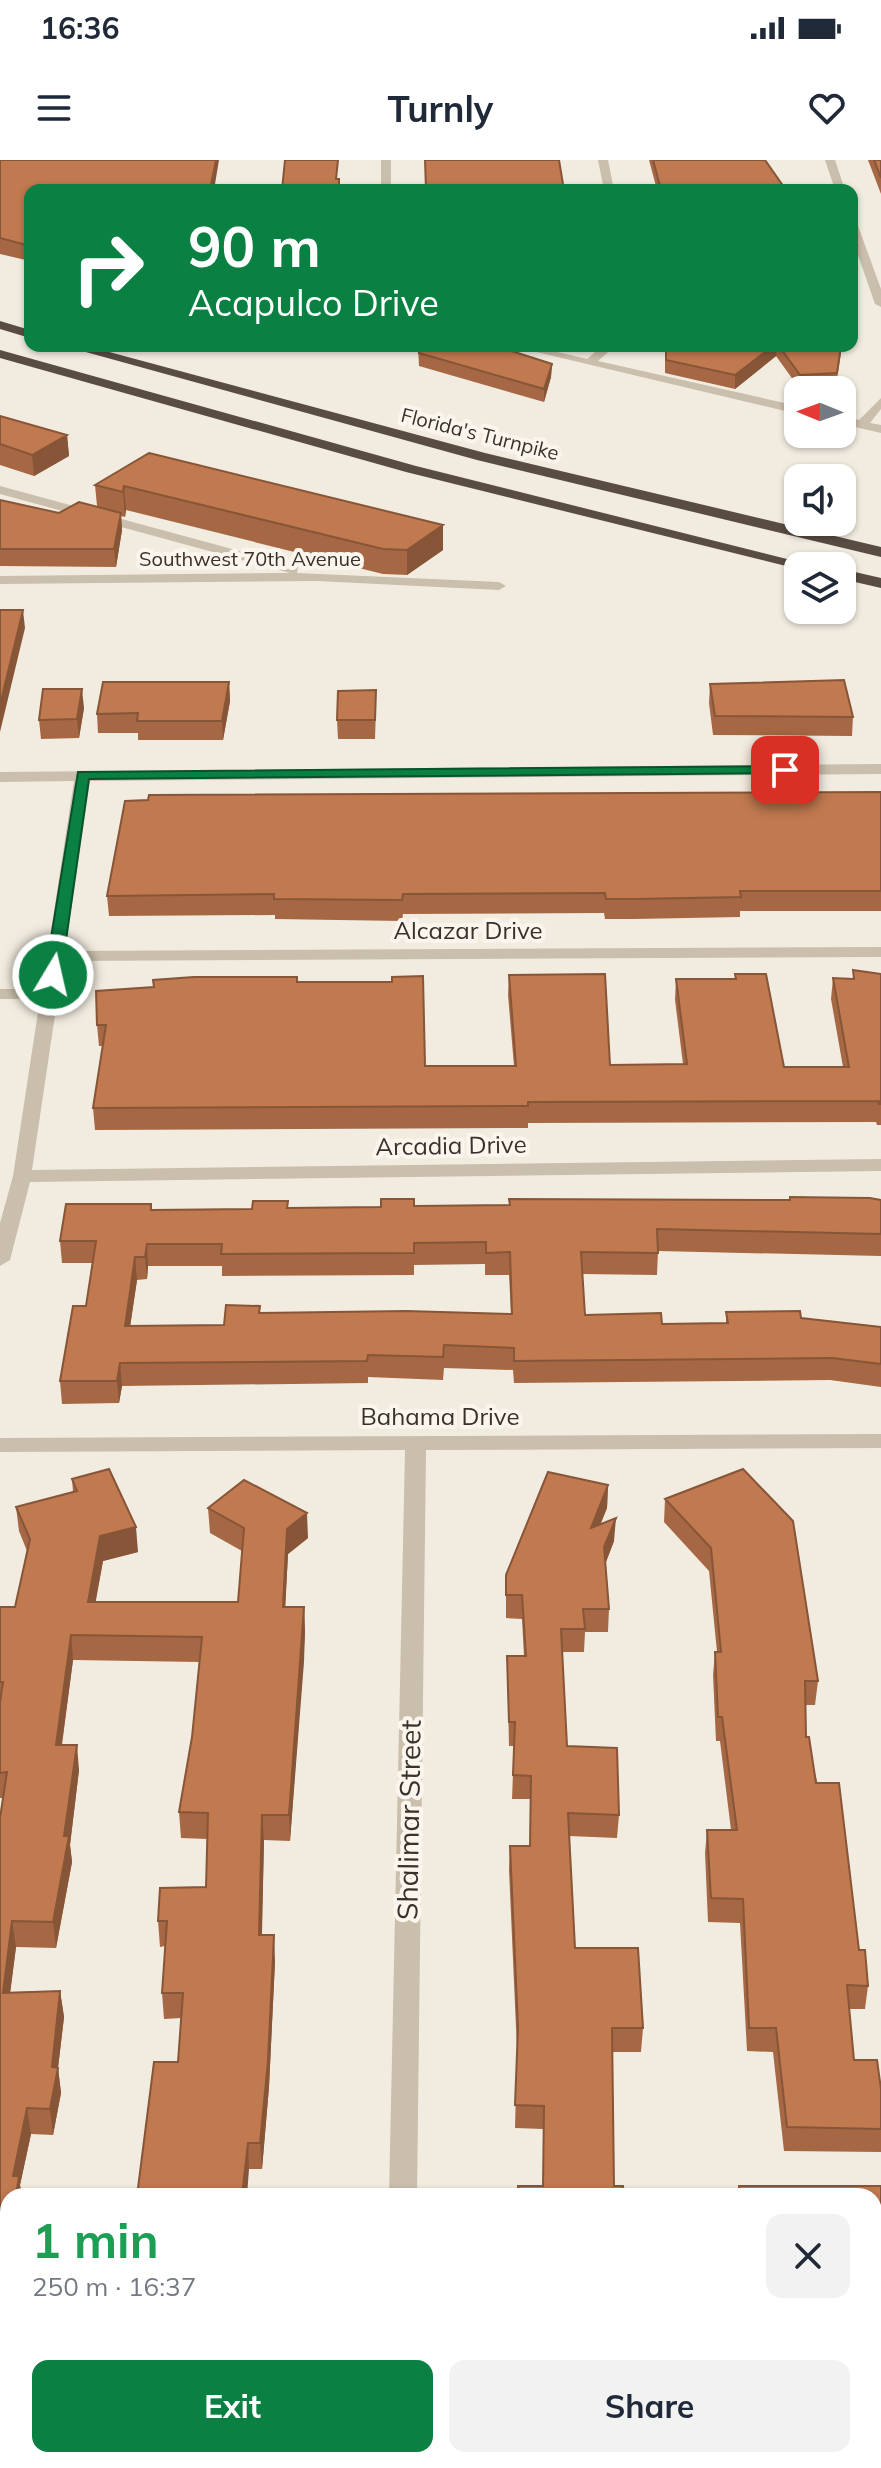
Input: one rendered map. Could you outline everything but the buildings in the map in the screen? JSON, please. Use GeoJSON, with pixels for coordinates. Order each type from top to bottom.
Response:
{"type":"FeatureCollection","features":[{"type":"Feature","properties":{"kind":"highway"},"geometry":{"type":"LineString","coordinates":[[0,325],[24,332]]}},
{"type":"Feature","properties":{"kind":"highway","name":"Florida's Turnpike"},"geometry":{"type":"LineString","coordinates":[[93,352],[438,446],[881,552]]}},
{"type":"Feature","properties":{"kind":"highway"},"geometry":{"type":"LineString","coordinates":[[0,354],[453,480],[784,560]]}},
{"type":"Feature","properties":{"kind":"highway"},"geometry":{"type":"LineString","coordinates":[[856,577],[881,583]]}},
{"type":"Feature","properties":{"kind":"street"},"geometry":{"type":"LineString","coordinates":[[386,160],[386,184]]}},
{"type":"Feature","properties":{"kind":"street"},"geometry":{"type":"LineString","coordinates":[[603,160],[608,184]]}},
{"type":"Feature","properties":{"kind":"street"},"geometry":{"type":"LineString","coordinates":[[830,160],[838,184]]}},
{"type":"Feature","properties":{"kind":"street"},"geometry":{"type":"LineString","coordinates":[[858,240],[881,304]]}},
{"type":"Feature","properties":{"kind":"street"},"geometry":{"type":"LineString","coordinates":[[542,352],[784,407]]}},
{"type":"Feature","properties":{"kind":"street"},"geometry":{"type":"LineString","coordinates":[[589,363],[602,352]]}},
{"type":"Feature","properties":{"kind":"street"},"geometry":{"type":"LineString","coordinates":[[861,425],[881,402]]}},
{"type":"Feature","properties":{"kind":"street"},"geometry":{"type":"LineString","coordinates":[[856,424],[881,429]]}},
{"type":"Feature","properties":{"kind":"street"},"geometry":{"type":"LineString","coordinates":[[0,490],[317,577]]}},
{"type":"Feature","properties":{"kind":"street","name":"Southwest 70th Avenue"},"geometry":{"type":"LineString","coordinates":[[0,580],[317,577],[499,586]]}},
{"type":"Feature","properties":{"kind":"street"},"geometry":{"type":"LineString","coordinates":[[0,777],[881,769]]}},
{"type":"Feature","properties":{"kind":"street"},"geometry":{"type":"LineString","coordinates":[[0,1260],[22,1176],[83,775]]}},
{"type":"Feature","properties":{"kind":"street","name":"Alcazar Drive"},"geometry":{"type":"LineString","coordinates":[[56,956],[881,952]]}},
{"type":"Feature","properties":{"kind":"street"},"geometry":{"type":"LineString","coordinates":[[0,994],[50,994]]}},
{"type":"Feature","properties":{"kind":"street","name":"Arcadia Drive"},"geometry":{"type":"LineString","coordinates":[[22,1176],[881,1165]]}},
{"type":"Feature","properties":{"kind":"street","name":"Bahama Drive"},"geometry":{"type":"LineString","coordinates":[[0,1445],[881,1441]]}},
{"type":"Feature","properties":{"kind":"street","name":"Shalimar Street"},"geometry":{"type":"LineString","coordinates":[[403,2188],[416,1443]]}},
{"type":"Feature","properties":{"kind":"route"},"geometry":{"type":"LineString","coordinates":[[53,975],[83,775],[785,770]]}}]}
